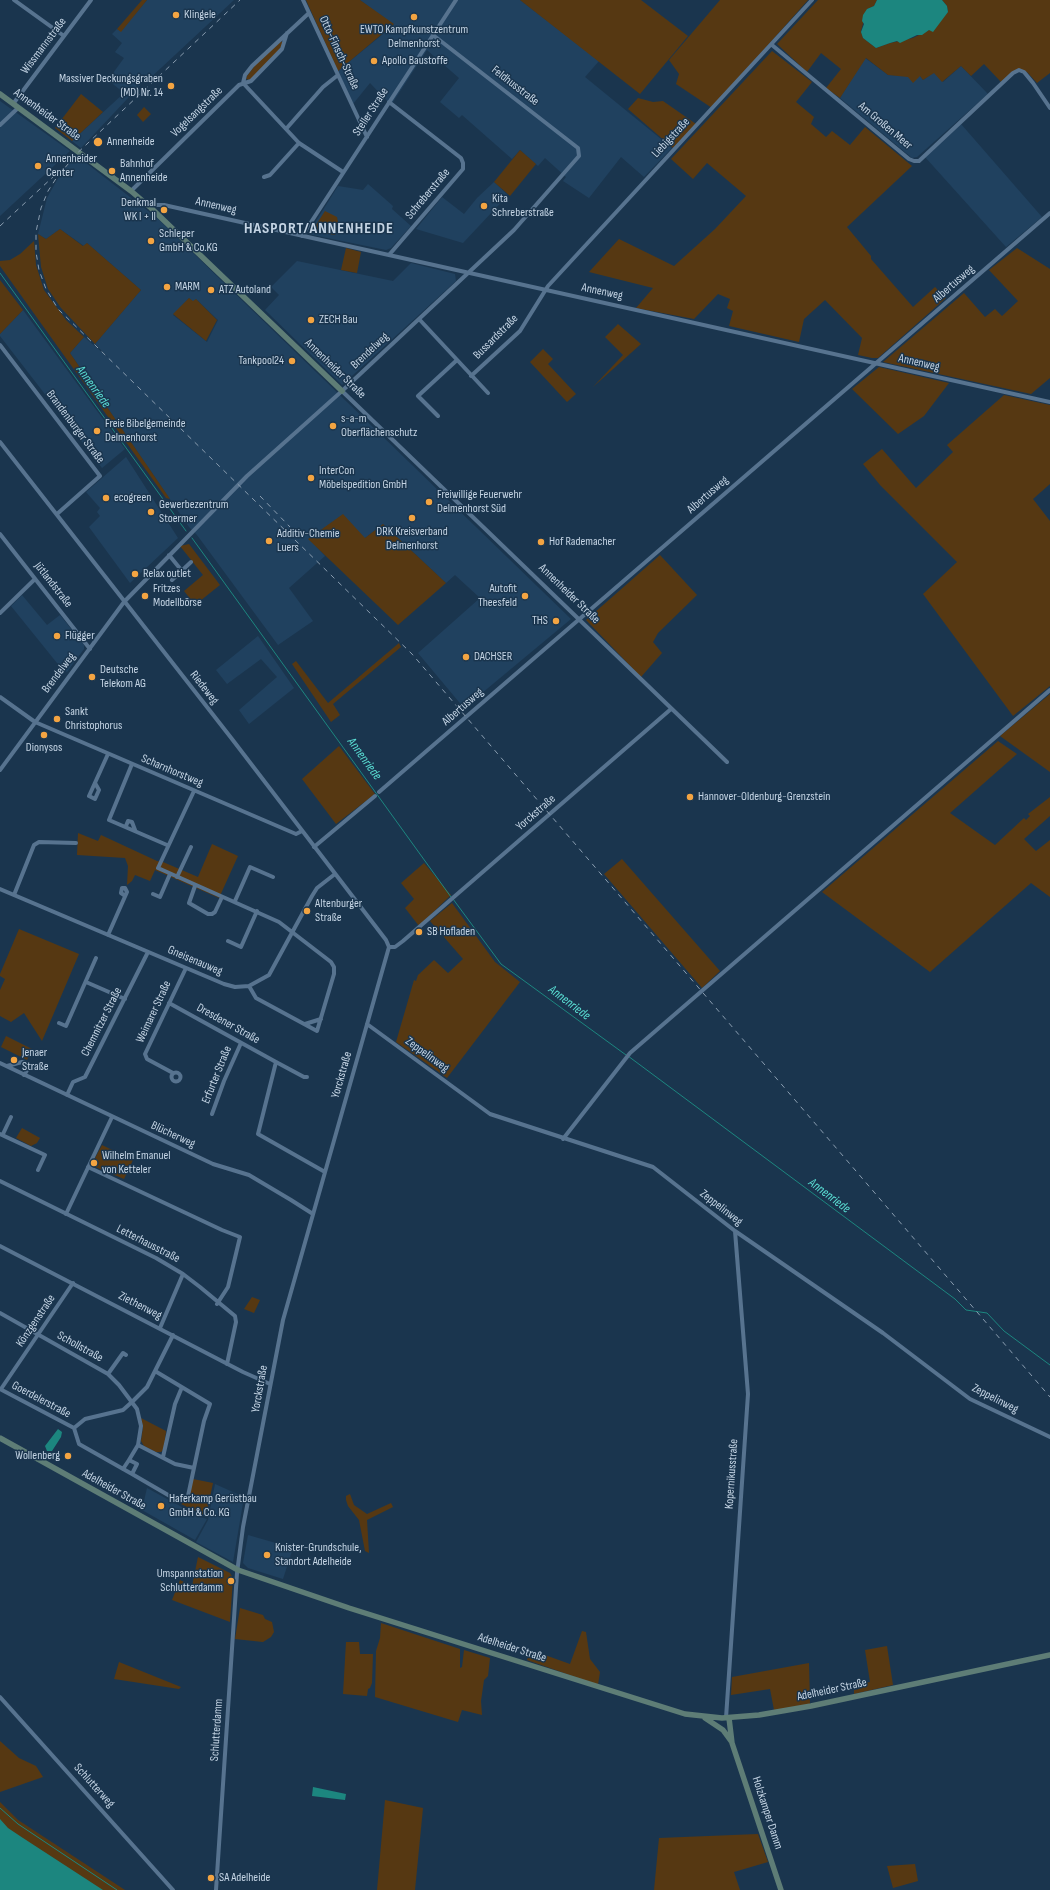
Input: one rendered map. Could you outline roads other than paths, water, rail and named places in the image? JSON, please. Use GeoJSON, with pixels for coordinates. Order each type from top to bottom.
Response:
{"type":"FeatureCollection","features":[{"type":"Feature","properties":{"kind":"main road","name":"Annenheider Straße"},"geometry":{"type":"LineString","coordinates":[[0,94],[152,208],[342,391]]}},
{"type":"Feature","properties":{"kind":"main road","name":"Adelheider Straße"},"geometry":{"type":"LineString","coordinates":[[0,1438],[238,1570],[638,1699],[703,1717],[726,1718],[811,1706],[1050,1655]]}},
{"type":"Feature","properties":{"kind":"main road","name":"Holzkamper Damm"},"geometry":{"type":"LineString","coordinates":[[703,1717],[723,1730],[732,1743]]}},
{"type":"Feature","properties":{"kind":"main road","name":"Holzkamper Damm"},"geometry":{"type":"LineString","coordinates":[[723,1730],[726,1718]]}},
{"type":"Feature","properties":{"kind":"main road","name":"Holzkamper Damm"},"geometry":{"type":"LineString","coordinates":[[726,1718],[732,1743],[781,1890]]}},
{"type":"Feature","properties":{"kind":"street"},"geometry":{"type":"LineString","coordinates":[[14,0],[64,36]]}},
{"type":"Feature","properties":{"kind":"street","name":"Wissmannstraße"},"geometry":{"type":"LineString","coordinates":[[13,104],[91,0]]}},
{"type":"Feature","properties":{"kind":"street","name":"Otto-Finsch-Straße"},"geometry":{"type":"LineString","coordinates":[[303,0],[367,137]]}},
{"type":"Feature","properties":{"kind":"street","name":"Steller Straße"},"geometry":{"type":"LineString","coordinates":[[302,236],[456,0]]}},
{"type":"Feature","properties":{"kind":"street","name":"Liebigstraße"},"geometry":{"type":"LineString","coordinates":[[544,290],[812,0]]}},
{"type":"Feature","properties":{"kind":"street","name":"Vogelsangstraße"},"geometry":{"type":"LineString","coordinates":[[243,83],[245,75],[252,66],[309,12]]}},
{"type":"Feature","properties":{"kind":"street","name":"Vogelsangstraße"},"geometry":{"type":"LineString","coordinates":[[131,191],[243,83],[251,81],[282,49],[287,33]]}},
{"type":"Feature","properties":{"kind":"street","name":"Feldhusstraße"},"geometry":{"type":"LineString","coordinates":[[433,36],[578,148],[579,156]]}},
{"type":"Feature","properties":{"kind":"street","name":"Am Großen Meer"},"geometry":{"type":"LineString","coordinates":[[772,45],[908,159],[914,161],[919,161],[1019,70],[1024,72],[1033,83],[1050,108]]}},
{"type":"Feature","properties":{"kind":"street"},"geometry":{"type":"LineString","coordinates":[[286,129],[323,87],[338,75]]}},
{"type":"Feature","properties":{"kind":"street"},"geometry":{"type":"LineString","coordinates":[[243,83],[299,142],[343,172]]}},
{"type":"Feature","properties":{"kind":"street","name":"Schreberstraße"},"geometry":{"type":"LineString","coordinates":[[389,102],[461,158],[463,163],[462,169],[389,255]]}},
{"type":"Feature","properties":{"kind":"street"},"geometry":{"type":"LineString","coordinates":[[0,125],[18,108]]}},
{"type":"Feature","properties":{"kind":"street"},"geometry":{"type":"LineString","coordinates":[[264,177],[270,175],[299,142]]}},
{"type":"Feature","properties":{"kind":"street","name":"Brendelweg"},"geometry":{"type":"LineString","coordinates":[[0,770],[124,602],[247,476],[469,274],[514,230],[579,156]]}},
{"type":"Feature","properties":{"kind":"street","name":"Annenweg"},"geometry":{"type":"LineString","coordinates":[[152,208],[154,205],[164,205],[1050,402]]}},
{"type":"Feature","properties":{"kind":"street","name":"Albertusweg"},"geometry":{"type":"LineString","coordinates":[[380,792],[1050,213]]}},
{"type":"Feature","properties":{"kind":"street","name":"Bussardstraße"},"geometry":{"type":"LineString","coordinates":[[471,376],[520,331],[529,319],[544,290]]}},
{"type":"Feature","properties":{"kind":"street"},"geometry":{"type":"LineString","coordinates":[[420,319],[488,394]]}},
{"type":"Feature","properties":{"kind":"street","name":"Brandenburger Straße"},"geometry":{"type":"LineString","coordinates":[[0,345],[100,476],[58,514]]}},
{"type":"Feature","properties":{"kind":"street"},"geometry":{"type":"LineString","coordinates":[[438,416],[418,396],[457,360]]}},
{"type":"Feature","properties":{"kind":"street","name":"Annenheider Straße"},"geometry":{"type":"LineString","coordinates":[[342,391],[727,762]]}},
{"type":"Feature","properties":{"kind":"street","name":"Riedeweg"},"geometry":{"type":"LineString","coordinates":[[0,442],[58,514],[124,602],[388,943],[389,947]]}},
{"type":"Feature","properties":{"kind":"street","name":"Jütlandstraße"},"geometry":{"type":"LineString","coordinates":[[0,534],[90,649]]}},
{"type":"Feature","properties":{"kind":"street"},"geometry":{"type":"LineString","coordinates":[[169,555],[182,571]]}},
{"type":"Feature","properties":{"kind":"street"},"geometry":{"type":"LineString","coordinates":[[172,580],[191,562]]}},
{"type":"Feature","properties":{"kind":"street"},"geometry":{"type":"LineString","coordinates":[[0,614],[35,579]]}},
{"type":"Feature","properties":{"kind":"street"},"geometry":{"type":"LineString","coordinates":[[563,1139],[630,1053],[1050,690]]}},
{"type":"Feature","properties":{"kind":"street","name":"Scharnhorstweg"},"geometry":{"type":"LineString","coordinates":[[0,697],[35,722],[296,834],[302,831]]}},
{"type":"Feature","properties":{"kind":"street","name":"Yorckstraße"},"geometry":{"type":"LineString","coordinates":[[238,1570],[242,1532],[283,1320],[389,947],[395,947],[403,941],[671,709]]}},
{"type":"Feature","properties":{"kind":"street"},"geometry":{"type":"LineString","coordinates":[[96,783],[108,754]]}},
{"type":"Feature","properties":{"kind":"street"},"geometry":{"type":"LineString","coordinates":[[132,764],[109,820],[167,844]]}},
{"type":"Feature","properties":{"kind":"street"},"geometry":{"type":"LineString","coordinates":[[194,791],[167,844],[158,868],[195,886],[279,922],[293,933],[331,962],[334,967],[334,974],[317,1031],[256,998],[249,986],[269,975],[293,933],[317,888],[335,874]]}},
{"type":"Feature","properties":{"kind":"street"},"geometry":{"type":"LineString","coordinates":[[314,847],[375,796]]}},
{"type":"Feature","properties":{"kind":"street"},"geometry":{"type":"LineString","coordinates":[[14,895],[34,845],[39,842],[76,843]]}},
{"type":"Feature","properties":{"kind":"street"},"geometry":{"type":"LineString","coordinates":[[177,877],[191,847]]}},
{"type":"Feature","properties":{"kind":"street"},"geometry":{"type":"LineString","coordinates":[[235,902],[250,867],[273,877]]}},
{"type":"Feature","properties":{"kind":"street"},"geometry":{"type":"LineString","coordinates":[[153,894],[160,897],[170,874]]}},
{"type":"Feature","properties":{"kind":"street"},"geometry":{"type":"LineString","coordinates":[[195,886],[189,903],[208,914],[215,912],[222,897]]}},
{"type":"Feature","properties":{"kind":"street","name":"Gneisenauweg"},"geometry":{"type":"LineString","coordinates":[[0,889],[224,984],[235,987],[249,986]]}},
{"type":"Feature","properties":{"kind":"street"},"geometry":{"type":"LineString","coordinates":[[108,934],[124,895]]}},
{"type":"Feature","properties":{"kind":"street"},"geometry":{"type":"LineString","coordinates":[[228,941],[240,947],[256,911]]}},
{"type":"Feature","properties":{"kind":"street","name":"Chemnitzer Straße"},"geometry":{"type":"LineString","coordinates":[[67,1095],[73,1082],[86,1077],[148,952]]}},
{"type":"Feature","properties":{"kind":"street"},"geometry":{"type":"LineString","coordinates":[[59,1023],[66,1026],[96,958]]}},
{"type":"Feature","properties":{"kind":"street","name":"Weimarer Straße"},"geometry":{"type":"LineString","coordinates":[[173,1073],[147,1059],[145,1054],[186,968]]}},
{"type":"Feature","properties":{"kind":"street"},"geometry":{"type":"LineString","coordinates":[[86,982],[125,999]]}},
{"type":"Feature","properties":{"kind":"street","name":"Dresdener Straße"},"geometry":{"type":"LineString","coordinates":[[170,1003],[276,1062],[304,1077],[307,1077]]}},
{"type":"Feature","properties":{"kind":"street"},"geometry":{"type":"LineString","coordinates":[[305,1024],[321,1018]]}},
{"type":"Feature","properties":{"kind":"street","name":"Zeppelinweg"},"geometry":{"type":"LineString","coordinates":[[367,1024],[490,1114],[563,1139],[653,1167],[734,1232],[884,1333],[970,1399],[1050,1437]]}},
{"type":"Feature","properties":{"kind":"street","name":"Erfurter Straße"},"geometry":{"type":"LineString","coordinates":[[212,1114],[224,1081],[241,1043]]}},
{"type":"Feature","properties":{"kind":"street"},"geometry":{"type":"LineString","coordinates":[[276,1062],[258,1134],[325,1172]]}},
{"type":"Feature","properties":{"kind":"street","name":"Blücherweg"},"geometry":{"type":"LineString","coordinates":[[6,1066],[25,1063],[28,1065],[28,1069],[24,1075]]}},
{"type":"Feature","properties":{"kind":"street","name":"Blücherweg"},"geometry":{"type":"LineString","coordinates":[[0,1064],[213,1164],[249,1175],[312,1214]]}},
{"type":"Feature","properties":{"kind":"street"},"geometry":{"type":"LineString","coordinates":[[11,1117],[1,1134],[45,1155],[38,1170]]}},
{"type":"Feature","properties":{"kind":"street"},"geometry":{"type":"LineString","coordinates":[[66,1214],[112,1117]]}},
{"type":"Feature","properties":{"kind":"street"},"geometry":{"type":"LineString","coordinates":[[88,1167],[240,1237],[228,1287],[217,1304]]}},
{"type":"Feature","properties":{"kind":"street","name":"Letterhausstraße"},"geometry":{"type":"LineString","coordinates":[[0,1181],[156,1258],[183,1274],[217,1304],[235,1316],[236,1319],[227,1364]]}},
{"type":"Feature","properties":{"kind":"street","name":"Kopernikusstraße"},"geometry":{"type":"LineString","coordinates":[[726,1718],[748,1394],[734,1232]]}},
{"type":"Feature","properties":{"kind":"street","name":"Ziethenweg"},"geometry":{"type":"LineString","coordinates":[[0,1246],[227,1364],[270,1384]]}},
{"type":"Feature","properties":{"kind":"street"},"geometry":{"type":"LineString","coordinates":[[160,1328],[183,1274]]}},
{"type":"Feature","properties":{"kind":"street","name":"Könzgenstraße"},"geometry":{"type":"LineString","coordinates":[[1,1389],[73,1283]]}},
{"type":"Feature","properties":{"kind":"street","name":"Schollstraße"},"geometry":{"type":"LineString","coordinates":[[0,1313],[108,1374],[133,1401]]}},
{"type":"Feature","properties":{"kind":"street"},"geometry":{"type":"LineString","coordinates":[[155,1371],[210,1404],[204,1421],[188,1496],[181,1501],[176,1500],[79,1444],[74,1428],[85,1419],[123,1410],[133,1401],[147,1387],[155,1371],[173,1335]]}},
{"type":"Feature","properties":{"kind":"street","name":"Schollstraße"},"geometry":{"type":"LineString","coordinates":[[108,1374],[124,1354],[118,1349]]}},
{"type":"Feature","properties":{"kind":"street"},"geometry":{"type":"LineString","coordinates":[[163,1457],[175,1404],[182,1387]]}},
{"type":"Feature","properties":{"kind":"street","name":"Goerdelerstraße"},"geometry":{"type":"LineString","coordinates":[[1,1389],[74,1428]]}},
{"type":"Feature","properties":{"kind":"street"},"geometry":{"type":"LineString","coordinates":[[123,1469],[138,1445],[141,1426],[140,1416],[133,1401]]}},
{"type":"Feature","properties":{"kind":"street"},"geometry":{"type":"LineString","coordinates":[[138,1445],[175,1464],[194,1468]]}},
{"type":"Feature","properties":{"kind":"street"},"geometry":{"type":"LineString","coordinates":[[129,1460],[137,1464],[132,1474]]}},
{"type":"Feature","properties":{"kind":"street","name":"Schlutterdamm"},"geometry":{"type":"LineString","coordinates":[[216,1890],[238,1570]]}},
{"type":"Feature","properties":{"kind":"street","name":"Schlutterweg"},"geometry":{"type":"LineString","coordinates":[[0,1697],[173,1890]]}},
{"type":"Feature","properties":{"kind":"waterway","name":"Annenriede"},"geometry":{"type":"LineString","coordinates":[[0,273],[186,531]]}},
{"type":"Feature","properties":{"kind":"waterway","name":"Annenriede"},"geometry":{"type":"LineString","coordinates":[[192,538],[451,897]]}},
{"type":"Feature","properties":{"kind":"waterway","name":"Annenriede"},"geometry":{"type":"LineString","coordinates":[[453,899],[501,964],[626,1055]]}},
{"type":"Feature","properties":{"kind":"waterway","name":"Annenriede"},"geometry":{"type":"LineString","coordinates":[[628,1056],[955,1299],[966,1310],[987,1313],[1004,1331],[1050,1365]]}},
{"type":"Feature","properties":{"kind":"waterway"},"geometry":{"type":"LineString","coordinates":[[0,1808],[18,1824],[117,1890]]}},
{"type":"Feature","properties":{"kind":"railway"},"geometry":{"type":"LineString","coordinates":[[71,159],[240,0]]}},
{"type":"Feature","properties":{"kind":"railway"},"geometry":{"type":"LineString","coordinates":[[75,156],[57,177],[48,191],[41,208],[36,232],[36,252],[39,270],[46,289],[58,309],[412,654],[1050,1397]]}},
{"type":"Feature","properties":{"kind":"railway"},"geometry":{"type":"LineString","coordinates":[[0,226],[54,176]]}},
{"type":"Feature","properties":{"kind":"railway"},"geometry":{"type":"LineString","coordinates":[[260,496],[290,527]]}},
{"type":"Feature","properties":{"kind":"place","name":"Klingele"},"geometry":{"type":"Point","coordinates":[176,15]}},
{"type":"Feature","properties":{"kind":"place","name":"EWTO Kampfkunstzentrum Delmenhorst"},"geometry":{"type":"Point","coordinates":[414,17]}},
{"type":"Feature","properties":{"kind":"place","name":"Apollo Baustoffe"},"geometry":{"type":"Point","coordinates":[374,61]}},
{"type":"Feature","properties":{"kind":"place","name":"Massiver Deckungsgraben (MD) Nr. 14"},"geometry":{"type":"Point","coordinates":[171,86]}},
{"type":"Feature","properties":{"kind":"place","name":"Annenheide"},"geometry":{"type":"Point","coordinates":[98,142]}},
{"type":"Feature","properties":{"kind":"place","name":"Annenheider Center"},"geometry":{"type":"Point","coordinates":[38,166]}},
{"type":"Feature","properties":{"kind":"place","name":"Bahnhof Annenheide"},"geometry":{"type":"Point","coordinates":[112,171]}},
{"type":"Feature","properties":{"kind":"place","name":"Kita Schreberstraße"},"geometry":{"type":"Point","coordinates":[484,206]}},
{"type":"Feature","properties":{"kind":"place","name":"Denkmal WK I + II"},"geometry":{"type":"Point","coordinates":[164,210]}},
{"type":"Feature","properties":{"kind":"place","name":"Schleper GmbH & Co.KG"},"geometry":{"type":"Point","coordinates":[151,241]}},
{"type":"Feature","properties":{"kind":"place","name":"MARM"},"geometry":{"type":"Point","coordinates":[167,287]}},
{"type":"Feature","properties":{"kind":"place","name":"ATZ Autoland"},"geometry":{"type":"Point","coordinates":[211,290]}},
{"type":"Feature","properties":{"kind":"place","name":"ZECH Bau"},"geometry":{"type":"Point","coordinates":[311,320]}},
{"type":"Feature","properties":{"kind":"place","name":"Tankpool24"},"geometry":{"type":"Point","coordinates":[292,361]}},
{"type":"Feature","properties":{"kind":"place","name":"s-a-m Oberflächenschutz"},"geometry":{"type":"Point","coordinates":[333,426]}},
{"type":"Feature","properties":{"kind":"place","name":"Freie Bibelgemeinde Delmenhorst"},"geometry":{"type":"Point","coordinates":[97,431]}},
{"type":"Feature","properties":{"kind":"place","name":"InterCon Möbelspedition GmbH"},"geometry":{"type":"Point","coordinates":[311,478]}},
{"type":"Feature","properties":{"kind":"place","name":"ecogreen"},"geometry":{"type":"Point","coordinates":[106,498]}},
{"type":"Feature","properties":{"kind":"place","name":"Freiwillige Feuerwehr Delmenhorst Süd"},"geometry":{"type":"Point","coordinates":[429,502]}},
{"type":"Feature","properties":{"kind":"place","name":"Gewerbezentrum Stoermer"},"geometry":{"type":"Point","coordinates":[151,512]}},
{"type":"Feature","properties":{"kind":"place","name":"DRK Kreisverband Delmenhorst"},"geometry":{"type":"Point","coordinates":[412,518]}},
{"type":"Feature","properties":{"kind":"place","name":"Additiv-Chemie Luers"},"geometry":{"type":"Point","coordinates":[269,541]}},
{"type":"Feature","properties":{"kind":"place","name":"Hof Rademacher"},"geometry":{"type":"Point","coordinates":[541,542]}},
{"type":"Feature","properties":{"kind":"place","name":"Relax outlet"},"geometry":{"type":"Point","coordinates":[135,574]}},
{"type":"Feature","properties":{"kind":"place","name":"Fritzes Modellbörse"},"geometry":{"type":"Point","coordinates":[145,596]}},
{"type":"Feature","properties":{"kind":"place","name":"Autofit Theesfeld"},"geometry":{"type":"Point","coordinates":[525,596]}},
{"type":"Feature","properties":{"kind":"place","name":"THS"},"geometry":{"type":"Point","coordinates":[556,621]}},
{"type":"Feature","properties":{"kind":"place","name":"Flügger"},"geometry":{"type":"Point","coordinates":[57,636]}},
{"type":"Feature","properties":{"kind":"place","name":"DACHSER"},"geometry":{"type":"Point","coordinates":[466,657]}},
{"type":"Feature","properties":{"kind":"place","name":"Deutsche Telekom AG"},"geometry":{"type":"Point","coordinates":[92,677]}},
{"type":"Feature","properties":{"kind":"place","name":"Sankt Christophorus"},"geometry":{"type":"Point","coordinates":[57,719]}},
{"type":"Feature","properties":{"kind":"place","name":"Dionysos"},"geometry":{"type":"Point","coordinates":[44,735]}},
{"type":"Feature","properties":{"kind":"place","name":"Hannover-Oldenburg-Grenzstein"},"geometry":{"type":"Point","coordinates":[690,797]}},
{"type":"Feature","properties":{"kind":"place","name":"Altenburger Straße"},"geometry":{"type":"Point","coordinates":[307,911]}},
{"type":"Feature","properties":{"kind":"place","name":"SB Hofladen"},"geometry":{"type":"Point","coordinates":[419,932]}},
{"type":"Feature","properties":{"kind":"place","name":"Jenaer Straße"},"geometry":{"type":"Point","coordinates":[14,1060]}},
{"type":"Feature","properties":{"kind":"place","name":"Wilhelm Emanuel von Ketteler"},"geometry":{"type":"Point","coordinates":[94,1163]}},
{"type":"Feature","properties":{"kind":"place","name":"Wollenberg"},"geometry":{"type":"Point","coordinates":[68,1456]}},
{"type":"Feature","properties":{"kind":"place","name":"Haferkamp Gerüstbau GmbH & Co. KG"},"geometry":{"type":"Point","coordinates":[161,1506]}},
{"type":"Feature","properties":{"kind":"place","name":"Knister-Grundschule, Standort Adelheide"},"geometry":{"type":"Point","coordinates":[267,1555]}},
{"type":"Feature","properties":{"kind":"place","name":"Umspannstation Schlutterdamm"},"geometry":{"type":"Point","coordinates":[231,1581]}},
{"type":"Feature","properties":{"kind":"place","name":"SA Adelheide"},"geometry":{"type":"Point","coordinates":[211,1878]}},
{"type":"Feature","properties":{"kind":"district","name":"HASPORT/ANNENHEIDE"},"geometry":{"type":"Point","coordinates":[319,229]}}]}
